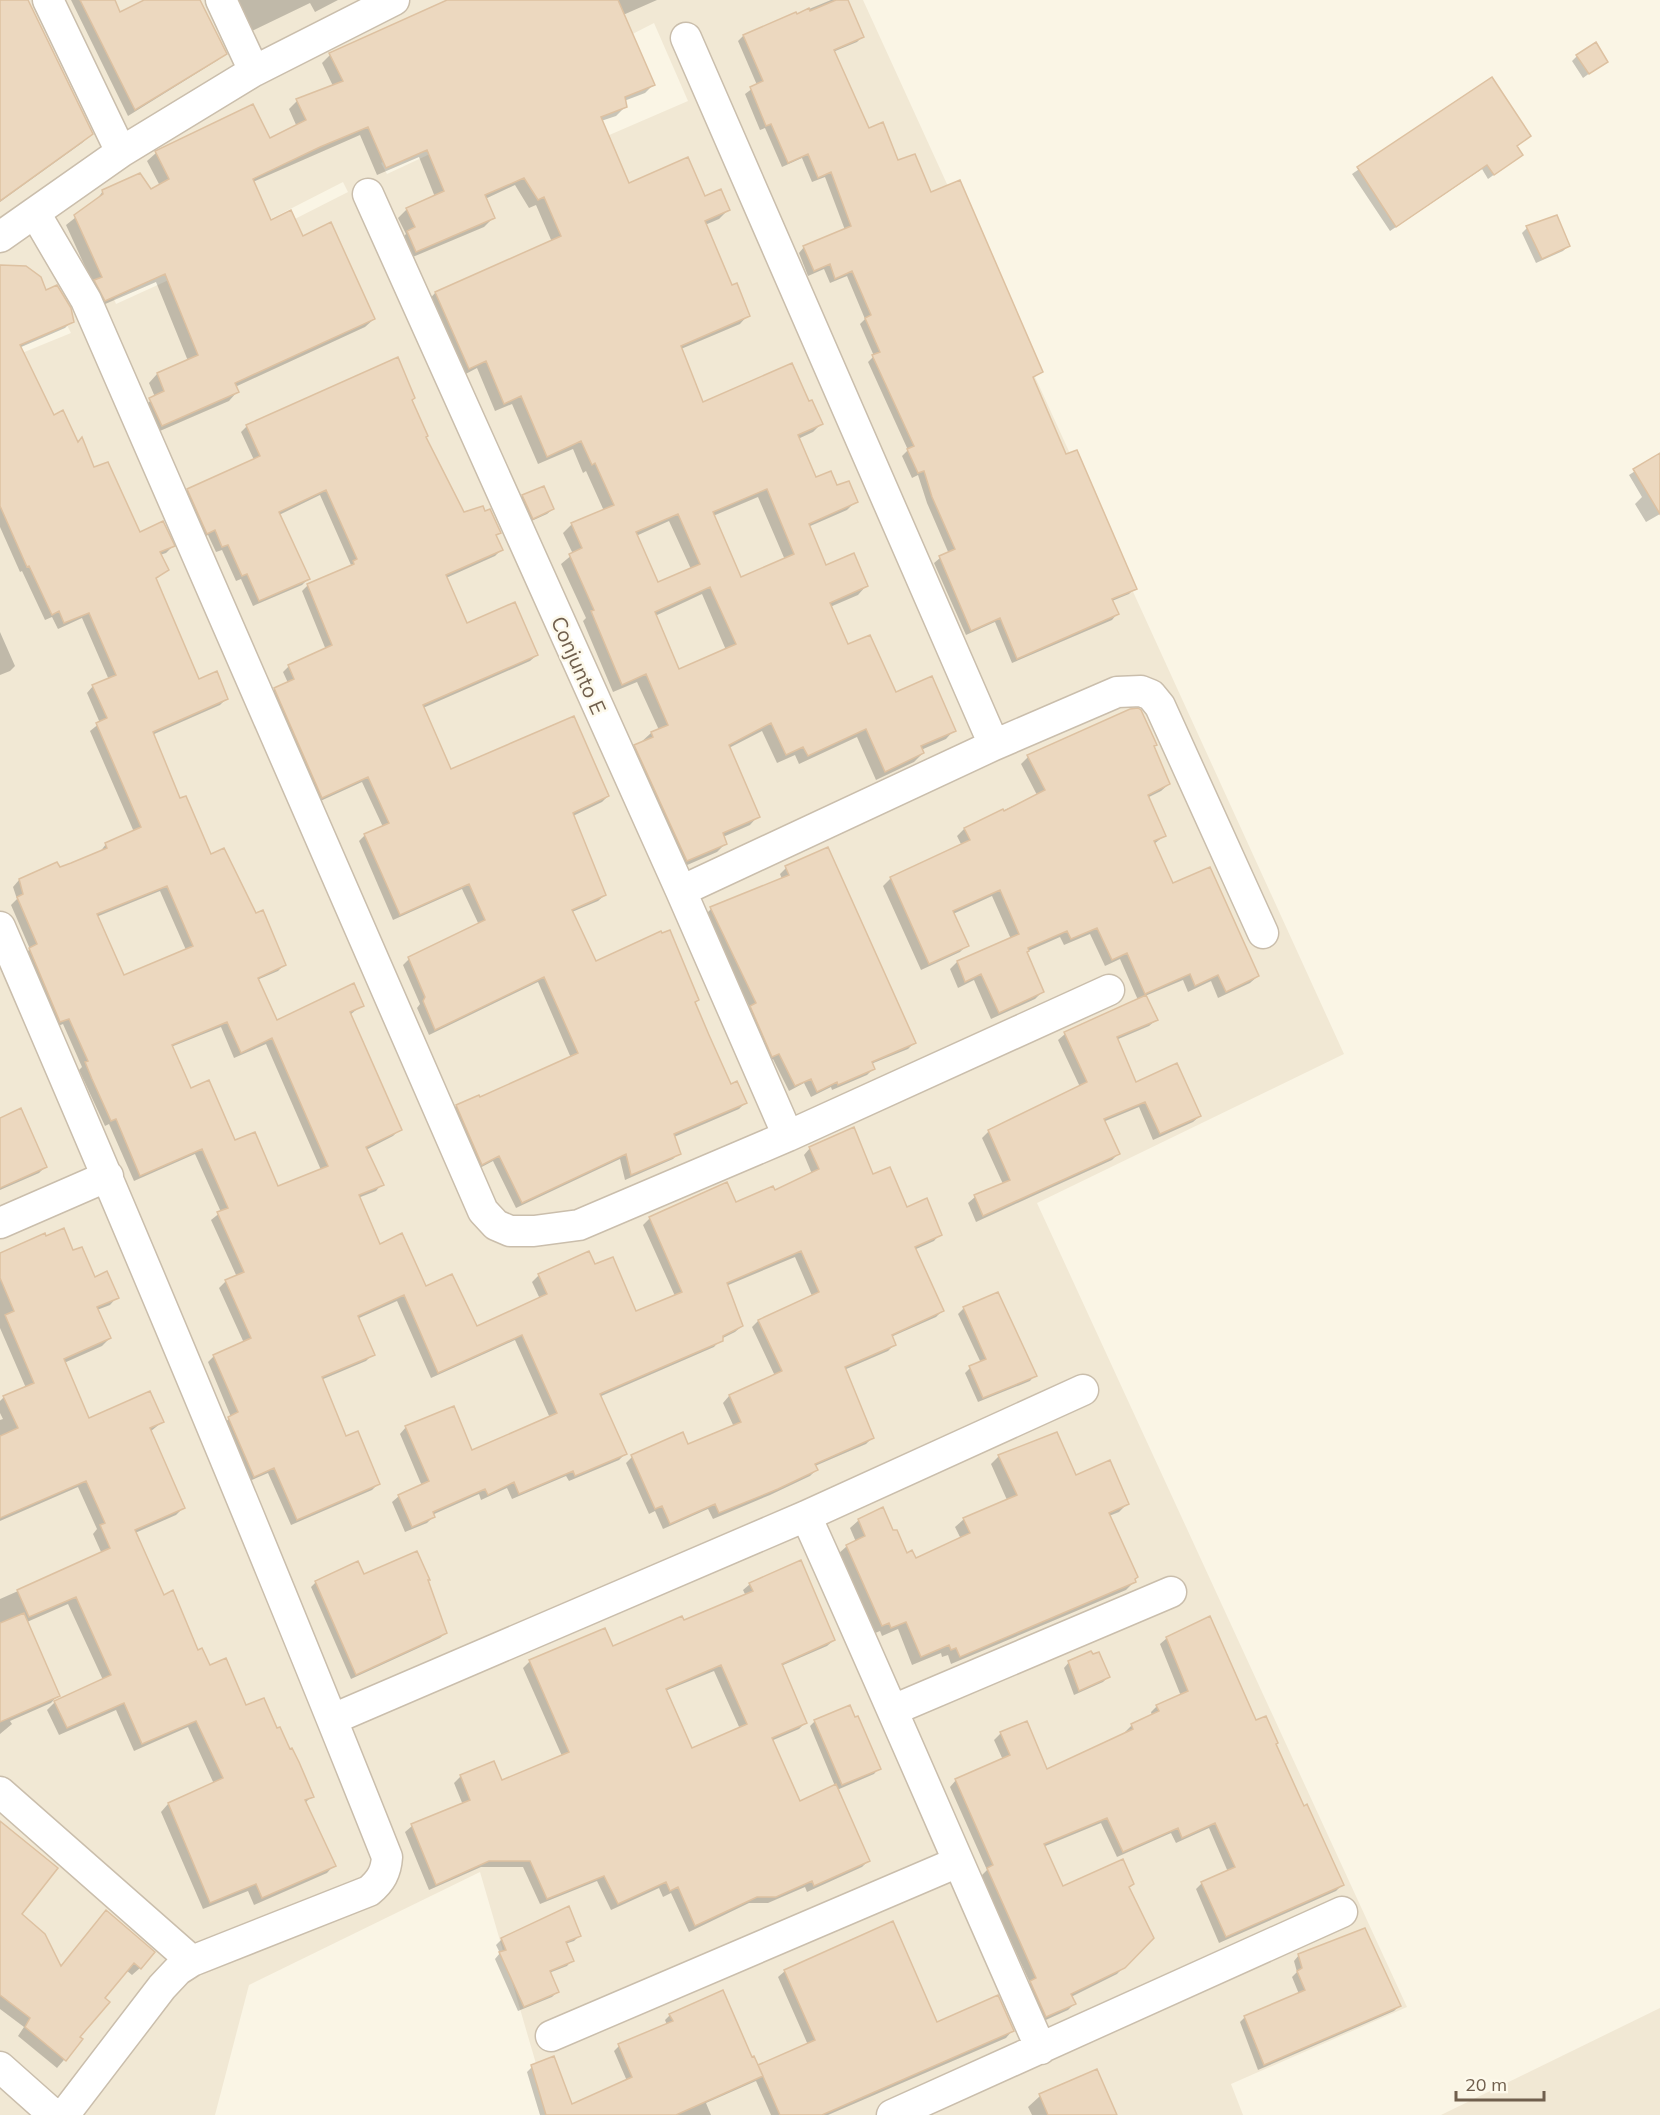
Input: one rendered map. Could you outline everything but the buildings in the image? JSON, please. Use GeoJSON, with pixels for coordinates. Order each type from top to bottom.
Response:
{"type":"FeatureCollection","features":[{"type":"Feature","properties":{"kind":"street"},"geometry":{"type":"LineString","coordinates":[[48,0],[121,152]]}},
{"type":"Feature","properties":{"kind":"street"},"geometry":{"type":"LineString","coordinates":[[221,0],[254,71]]}},
{"type":"Feature","properties":{"kind":"street"},"geometry":{"type":"LineString","coordinates":[[0,237],[121,152],[254,71],[394,0]]}},
{"type":"Feature","properties":{"kind":"street"},"geometry":{"type":"LineString","coordinates":[[686,38],[994,746]]}},
{"type":"Feature","properties":{"kind":"street","name":"Conjunto E"},"geometry":{"type":"LineString","coordinates":[[368,194],[681,891],[788,1136]]}},
{"type":"Feature","properties":{"kind":"street"},"geometry":{"type":"LineString","coordinates":[[35,213],[86,300],[483,1211],[496,1225],[510,1231],[534,1231],[579,1225],[788,1136],[1109,990]]}},
{"type":"Feature","properties":{"kind":"street"},"geometry":{"type":"LineString","coordinates":[[681,891],[994,746],[1117,692],[1135,691],[1151,695],[1160,706],[1263,933]]}},
{"type":"Feature","properties":{"kind":"street"},"geometry":{"type":"LineString","coordinates":[[0,927],[108,1176],[333,1719],[387,1857],[380,1882],[369,1891],[192,1961],[178,1970],[162,1987],[64,2115]]}},
{"type":"Feature","properties":{"kind":"street"},"geometry":{"type":"LineString","coordinates":[[0,1223],[108,1176]]}},
{"type":"Feature","properties":{"kind":"street"},"geometry":{"type":"LineString","coordinates":[[333,1719],[806,1516],[1083,1390]]}},
{"type":"Feature","properties":{"kind":"street"},"geometry":{"type":"LineString","coordinates":[[806,1516],[1041,2049]]}},
{"type":"Feature","properties":{"kind":"street"},"geometry":{"type":"LineString","coordinates":[[893,1710],[1171,1592]]}},
{"type":"Feature","properties":{"kind":"street"},"geometry":{"type":"LineString","coordinates":[[0,1792],[192,1961]]}},
{"type":"Feature","properties":{"kind":"street"},"geometry":{"type":"LineString","coordinates":[[551,2036],[958,1862]]}},
{"type":"Feature","properties":{"kind":"street"},"geometry":{"type":"LineString","coordinates":[[892,2115],[1342,1912]]}},
{"type":"Feature","properties":{"kind":"street"},"geometry":{"type":"LineString","coordinates":[[0,2067],[54,2115]]}},
{"type":"Feature","properties":{"kind":"shaded area"},"geometry":{"type":"Polygon","coordinates":[[[0,0],[863,0],[1344,1054],[1037,1203],[1407,2007],[1231,2084],[1243,2115],[551,2115],[480,1872],[249,1985],[215,2115],[0,2115],[0,362],[71,333],[66,323],[0,357],[0,0]],[[654,23],[381,163],[387,174],[507,118],[533,168],[688,101],[654,23]],[[343,182],[114,299],[116,304],[230,252],[348,192],[343,182]]]}},
{"type":"Feature","properties":{"kind":"shaded area"},"geometry":{"type":"Polygon","coordinates":[[[1660,2008],[1660,2115],[1441,2115],[1660,2008]]]}}]}
